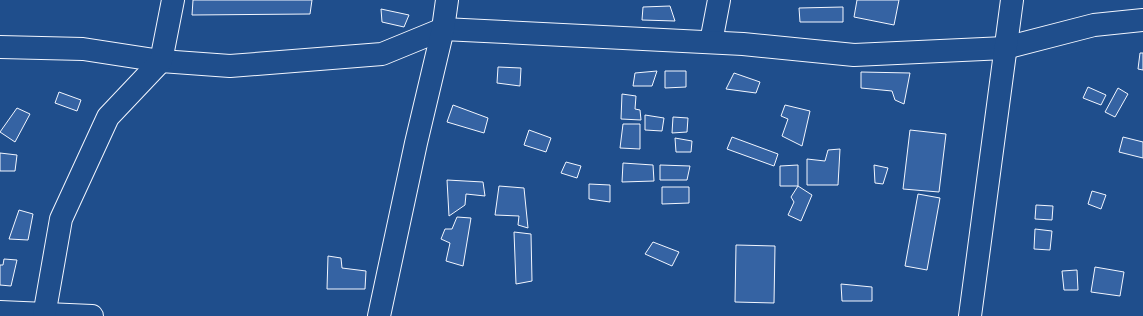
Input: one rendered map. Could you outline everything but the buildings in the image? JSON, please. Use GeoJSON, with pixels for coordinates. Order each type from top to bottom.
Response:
{"type":"FeatureCollection","features":[{"type":"Feature","properties":{"kind":"street"},"geometry":{"type":"LineString","coordinates":[[44,315],[61,219],[108,116],[161,60],[174,0]]}},
{"type":"Feature","properties":{"kind":"street"},"geometry":{"type":"LineString","coordinates":[[379,316],[416,143],[443,29],[447,0]]}},
{"type":"Feature","properties":{"kind":"street"},"geometry":{"type":"LineString","coordinates":[[711,42],[719,0]]}},
{"type":"Feature","properties":{"kind":"street"},"geometry":{"type":"LineString","coordinates":[[970,316],[1012,0]]}},
{"type":"Feature","properties":{"kind":"street"},"geometry":{"type":"LineString","coordinates":[[0,47],[83,49],[161,60],[230,66],[382,54],[443,29],[711,42],[854,55],[1005,48],[1094,25],[1143,20]]}},
{"type":"Feature","properties":{"kind":"street"},"geometry":{"type":"LineString","coordinates":[[0,312],[92,316]]}}]}
